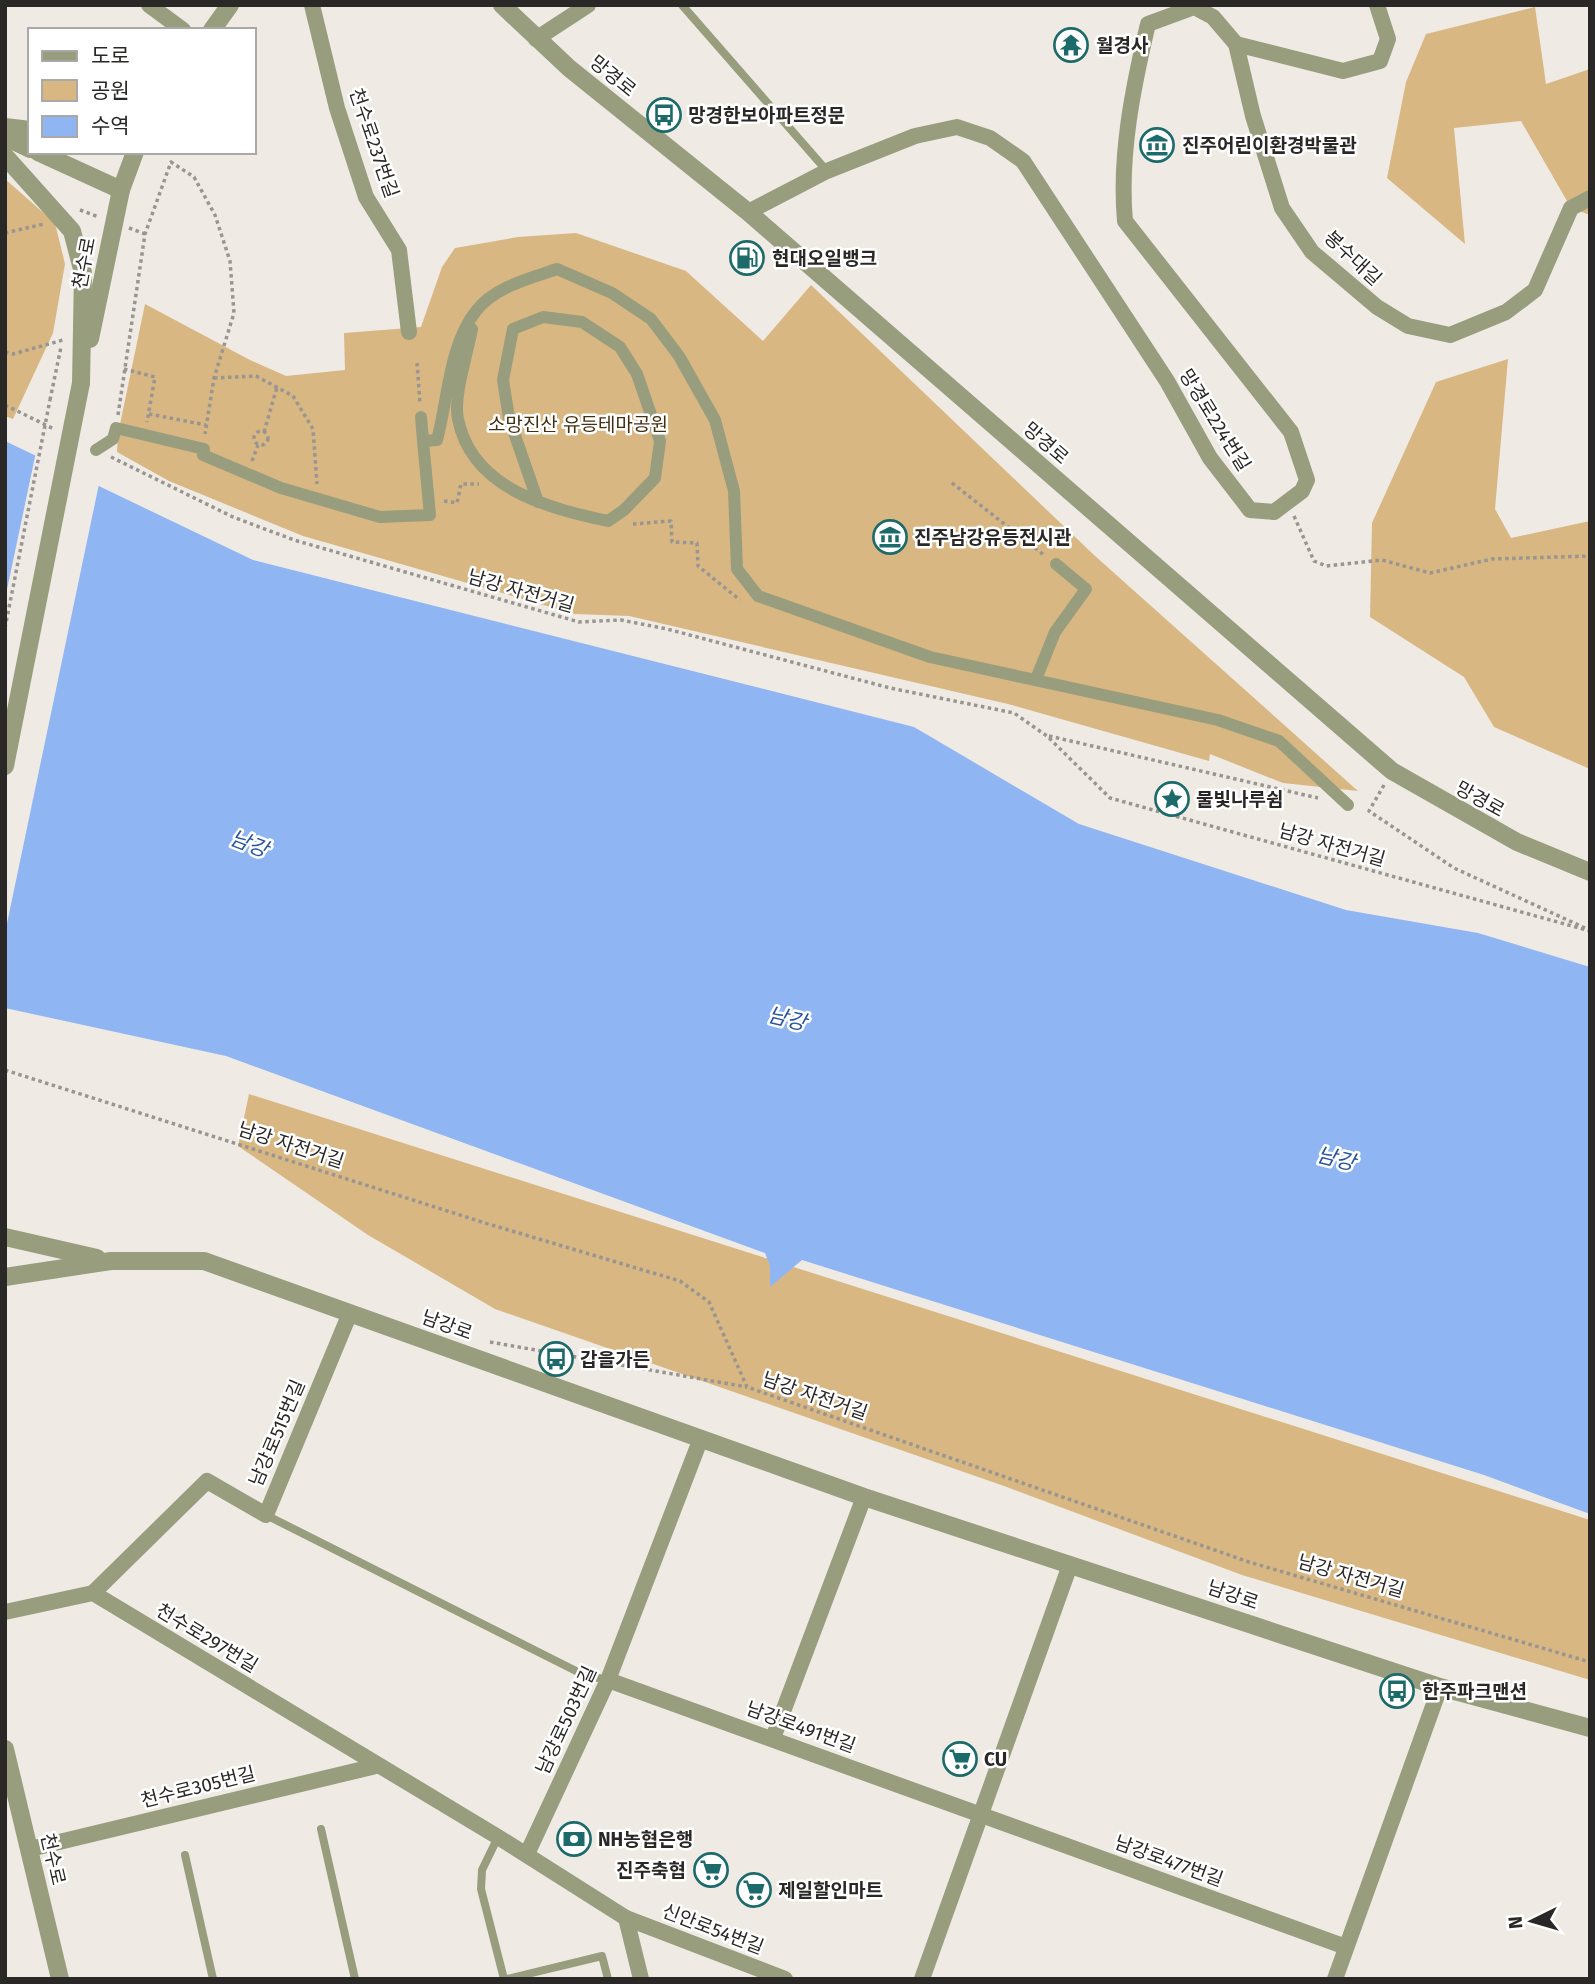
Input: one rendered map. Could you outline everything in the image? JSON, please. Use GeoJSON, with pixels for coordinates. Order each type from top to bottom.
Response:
{"type":"FeatureCollection","features":[{"type":"Feature","properties":{"kind":"street"},"geometry":{"type":"LineString","coordinates":[[149,5],[180,28]]}},
{"type":"Feature","properties":{"kind":"street"},"geometry":{"type":"LineString","coordinates":[[213,28],[230,5]]}},
{"type":"Feature","properties":{"kind":"street","name":"천수로237번길"},"geometry":{"type":"LineString","coordinates":[[312,5],[337,108],[366,197],[399,250],[409,332]]}},
{"type":"Feature","properties":{"kind":"street","name":"망경로"},"geometry":{"type":"LineString","coordinates":[[502,5],[537,39],[748,212],[1392,771],[1517,842],[1590,872]]}},
{"type":"Feature","properties":{"kind":"street"},"geometry":{"type":"LineString","coordinates":[[537,39],[588,5]]}},
{"type":"Feature","properties":{"kind":"street"},"geometry":{"type":"LineString","coordinates":[[1288,501],[1301,491],[1307,480],[1291,432],[1125,221],[1122,187],[1138,66],[1148,24],[1194,7],[1213,17],[1236,44],[1343,71],[1380,61],[1388,39],[1377,5]]}},
{"type":"Feature","properties":{"kind":"street","name":"봉수대길"},"geometry":{"type":"LineString","coordinates":[[1236,44],[1253,116],[1282,208],[1312,252],[1377,307],[1408,326],[1450,335],[1506,313],[1535,290],[1571,208],[1590,198]]}},
{"type":"Feature","properties":{"kind":"street"},"geometry":{"type":"LineString","coordinates":[[5,127],[28,130]]}},
{"type":"Feature","properties":{"kind":"street","name":"망경로224번길"},"geometry":{"type":"LineString","coordinates":[[748,212],[827,171],[915,136],[957,127],[990,138],[1023,161],[1167,381],[1210,458],[1250,510],[1274,512],[1288,501]]}},
{"type":"Feature","properties":{"kind":"street"},"geometry":{"type":"LineString","coordinates":[[5,137],[28,148]]}},
{"type":"Feature","properties":{"kind":"street"},"geometry":{"type":"LineString","coordinates":[[42,154],[121,190]]}},
{"type":"Feature","properties":{"kind":"street","name":"천수로"},"geometry":{"type":"LineString","coordinates":[[82,383],[121,190],[134,154]]}},
{"type":"Feature","properties":{"kind":"street"},"geometry":{"type":"LineString","coordinates":[[5,156],[72,231],[83,273],[82,383],[5,766]]}},
{"type":"Feature","properties":{"kind":"street"},"geometry":{"type":"LineString","coordinates":[[423,441],[437,440],[454,362],[477,310],[508,287],[557,269],[612,293],[651,318],[680,356],[715,419],[734,491],[737,569],[758,596],[930,657],[1036,678],[1218,720],[1279,741],[1348,805]]}},
{"type":"Feature","properties":{"kind":"street"},"geometry":{"type":"LineString","coordinates":[[477,310],[457,417],[469,449],[499,483],[538,502],[608,520],[624,510],[655,478],[660,441],[637,374],[620,347],[582,323],[543,317],[513,329],[503,380],[509,418],[538,502]]}},
{"type":"Feature","properties":{"kind":"street"},"geometry":{"type":"LineString","coordinates":[[96,450],[113,439],[116,428],[203,452],[281,488],[318,500],[380,517],[430,515],[421,417]]}},
{"type":"Feature","properties":{"kind":"street"},"geometry":{"type":"LineString","coordinates":[[1036,678],[1055,632],[1086,589],[1056,564]]}},
{"type":"Feature","properties":{"kind":"street"},"geometry":{"type":"LineString","coordinates":[[5,1237],[111,1261]]}},
{"type":"Feature","properties":{"kind":"street","name":"남강로"},"geometry":{"type":"LineString","coordinates":[[5,1277],[111,1261],[204,1261],[864,1497],[1440,1687],[1590,1728]]}},
{"type":"Feature","properties":{"kind":"street","name":"남강로515번길"},"geometry":{"type":"LineString","coordinates":[[93,1593],[207,1481],[266,1515],[350,1312]]}},
{"type":"Feature","properties":{"kind":"street","name":"남강로503번길"},"geometry":{"type":"LineString","coordinates":[[527,1854],[608,1680],[701,1438]]}},
{"type":"Feature","properties":{"kind":"street"},"geometry":{"type":"LineString","coordinates":[[773,1738],[864,1497]]}},
{"type":"Feature","properties":{"kind":"street"},"geometry":{"type":"LineString","coordinates":[[922,1979],[978,1814],[1070,1565]]}},
{"type":"Feature","properties":{"kind":"street"},"geometry":{"type":"LineString","coordinates":[[5,1612],[93,1593]]}},
{"type":"Feature","properties":{"kind":"street","name":"천수로297번길"},"geometry":{"type":"LineString","coordinates":[[93,1593],[376,1766]]}},
{"type":"Feature","properties":{"kind":"street","name":"남강로491번길"},"geometry":{"type":"LineString","coordinates":[[608,1680],[978,1814]]}},
{"type":"Feature","properties":{"kind":"street"},"geometry":{"type":"LineString","coordinates":[[1335,1979],[1440,1687]]}},
{"type":"Feature","properties":{"kind":"street","name":"천수로"},"geometry":{"type":"LineString","coordinates":[[5,1749],[60,1979]]}},
{"type":"Feature","properties":{"kind":"street"},"geometry":{"type":"LineString","coordinates":[[376,1766],[527,1854]]}},
{"type":"Feature","properties":{"kind":"street","name":"천수로305번길"},"geometry":{"type":"LineString","coordinates":[[30,1849],[376,1766]]}},
{"type":"Feature","properties":{"kind":"street","name":"남강로477번길"},"geometry":{"type":"LineString","coordinates":[[978,1814],[1346,1947]]}},
{"type":"Feature","properties":{"kind":"street","name":"신안로54번길"},"geometry":{"type":"LineString","coordinates":[[527,1854],[626,1918],[785,1979]]}},
{"type":"Feature","properties":{"kind":"street"},"geometry":{"type":"LineString","coordinates":[[626,1918],[640,1979]]}},
{"type":"Feature","properties":{"kind":"lane"},"geometry":{"type":"LineString","coordinates":[[682,5],[827,171]]}},
{"type":"Feature","properties":{"kind":"lane"},"geometry":{"type":"LineString","coordinates":[[266,1515],[584,1675],[608,1680]]}},
{"type":"Feature","properties":{"kind":"lane"},"geometry":{"type":"LineString","coordinates":[[321,1829],[355,1979]]}},
{"type":"Feature","properties":{"kind":"lane"},"geometry":{"type":"LineString","coordinates":[[498,1837],[482,1870],[481,1889],[505,1979],[602,1956],[608,1979]]}},
{"type":"Feature","properties":{"kind":"lane"},"geometry":{"type":"LineString","coordinates":[[185,1855],[213,1979]]}},
{"type":"Feature","properties":{"kind":"path"},"geometry":{"type":"LineString","coordinates":[[116,428],[145,234],[171,162],[194,177],[215,215],[230,261],[234,313],[214,378],[203,452]]}},
{"type":"Feature","properties":{"kind":"path"},"geometry":{"type":"LineString","coordinates":[[5,352],[13,354],[63,339],[5,628]]}},
{"type":"Feature","properties":{"kind":"path"},"geometry":{"type":"LineString","coordinates":[[417,363],[421,417]]}},
{"type":"Feature","properties":{"kind":"path"},"geometry":{"type":"LineString","coordinates":[[124,369],[155,377],[145,435]]}},
{"type":"Feature","properties":{"kind":"path"},"geometry":{"type":"LineString","coordinates":[[214,378],[256,376],[293,396],[313,429],[318,500]]}},
{"type":"Feature","properties":{"kind":"path"},"geometry":{"type":"LineString","coordinates":[[264,432],[255,435],[258,445],[268,441],[264,432],[277,387]]}},
{"type":"Feature","properties":{"kind":"path"},"geometry":{"type":"LineString","coordinates":[[5,405],[62,433]]}},
{"type":"Feature","properties":{"kind":"path"},"geometry":{"type":"LineString","coordinates":[[149,414],[206,425]]}},
{"type":"Feature","properties":{"kind":"path","name":"남강 자전거길"},"geometry":{"type":"LineString","coordinates":[[96,450],[233,517],[294,540],[579,622],[621,620],[667,629],[890,688],[1014,713],[1047,736],[1110,797],[1590,930]]}},
{"type":"Feature","properties":{"kind":"path"},"geometry":{"type":"LineString","coordinates":[[952,483],[1056,564]]}},
{"type":"Feature","properties":{"kind":"path"},"geometry":{"type":"LineString","coordinates":[[436,500],[457,503],[461,484],[483,484]]}},
{"type":"Feature","properties":{"kind":"path"},"geometry":{"type":"LineString","coordinates":[[1288,501],[1314,561],[1326,566],[1382,560],[1430,573],[1492,559],[1590,556]]}},
{"type":"Feature","properties":{"kind":"path"},"geometry":{"type":"LineString","coordinates":[[624,525],[671,521],[672,542],[697,543],[698,566],[741,601],[751,586]]}},
{"type":"Feature","properties":{"kind":"path","name":"남강 자전거길"},"geometry":{"type":"LineString","coordinates":[[1047,736],[1369,811],[1454,868],[1590,930]]}},
{"type":"Feature","properties":{"kind":"path"},"geometry":{"type":"LineString","coordinates":[[1369,811],[1392,771]]}},
{"type":"Feature","properties":{"kind":"path","name":"남강 자전거길"},"geometry":{"type":"LineString","coordinates":[[5,1070],[485,1223],[680,1280],[709,1302],[747,1387],[1249,1562],[1590,1662]]}},
{"type":"Feature","properties":{"kind":"path"},"geometry":{"type":"LineString","coordinates":[[488,1342],[747,1387]]}},
{"type":"Feature","properties":{"kind":"green space"},"geometry":{"type":"Polygon","coordinates":[[[1535,7],[1546,84],[1590,69],[1590,215],[1571,208],[1521,121],[1454,128],[1465,244],[1387,178],[1406,82],[1426,34],[1535,7]]]}},
{"type":"Feature","properties":{"kind":"green space"},"geometry":{"type":"Polygon","coordinates":[[[5,179],[55,223],[65,264],[53,333],[13,419],[5,416],[5,179]]]}},
{"type":"Feature","properties":{"kind":"green space","name":"소망진산 유등테마공원"},"geometry":{"type":"Polygon","coordinates":[[[576,233],[686,271],[763,341],[811,285],[1094,555],[1358,791],[1283,783],[1210,754],[1209,761],[1008,704],[629,616],[575,614],[303,536],[169,481],[117,452],[118,434],[145,304],[250,360],[286,376],[345,370],[344,333],[421,327],[442,267],[455,248],[518,237],[576,233]]]}},
{"type":"Feature","properties":{"kind":"green space"},"geometry":{"type":"Polygon","coordinates":[[[1508,359],[1495,509],[1511,538],[1590,521],[1590,769],[1494,727],[1464,677],[1370,617],[1372,523],[1436,382],[1508,359]]]}},
{"type":"Feature","properties":{"kind":"green space"},"geometry":{"type":"Polygon","coordinates":[[[249,1094],[1590,1520],[1590,1680],[1242,1575],[1004,1486],[495,1309],[368,1235],[238,1146],[249,1094]]]}},
{"type":"Feature","properties":{"kind":"water","name":"남강"},"geometry":{"type":"Polygon","coordinates":[[[5,441],[253,560],[914,727],[1079,824],[1346,910],[1478,933],[1590,967],[1590,1514],[1484,1475],[802,1260],[770,1287],[770,1266],[765,1253],[226,1056],[5,1008],[5,441]]]}},
{"type":"Feature","properties":{"kind":"pier"},"geometry":{"type":"Polygon","coordinates":[[[36,452],[99,484],[5,933],[5,599],[36,452]]]}},
{"type":"Feature","properties":{"kind":"place","name":"월경사"},"geometry":{"type":"Point","coordinates":[1071,45]}},
{"type":"Feature","properties":{"kind":"place","name":"망경한보아파트정문"},"geometry":{"type":"Point","coordinates":[664,115]}},
{"type":"Feature","properties":{"kind":"place","name":"진주어린이환경박물관"},"geometry":{"type":"Point","coordinates":[1157,145]}},
{"type":"Feature","properties":{"kind":"place","name":"현대오일뱅크"},"geometry":{"type":"Point","coordinates":[747,258]}},
{"type":"Feature","properties":{"kind":"place","name":"진주남강유등전시관"},"geometry":{"type":"Point","coordinates":[890,537]}},
{"type":"Feature","properties":{"kind":"place","name":"물빛나루쉼"},"geometry":{"type":"Point","coordinates":[1172,799]}},
{"type":"Feature","properties":{"kind":"place","name":"갑을가든"},"geometry":{"type":"Point","coordinates":[556,1359]}},
{"type":"Feature","properties":{"kind":"place","name":"한주파크맨션"},"geometry":{"type":"Point","coordinates":[1397,1691]}},
{"type":"Feature","properties":{"kind":"place","name":"CU"},"geometry":{"type":"Point","coordinates":[960,1759]}},
{"type":"Feature","properties":{"kind":"place","name":"NH농협은행"},"geometry":{"type":"Point","coordinates":[574,1839]}},
{"type":"Feature","properties":{"kind":"place","name":"진주축협"},"geometry":{"type":"Point","coordinates":[711,1870]}},
{"type":"Feature","properties":{"kind":"place","name":"제일할인마트"},"geometry":{"type":"Point","coordinates":[754,1890]}}]}
